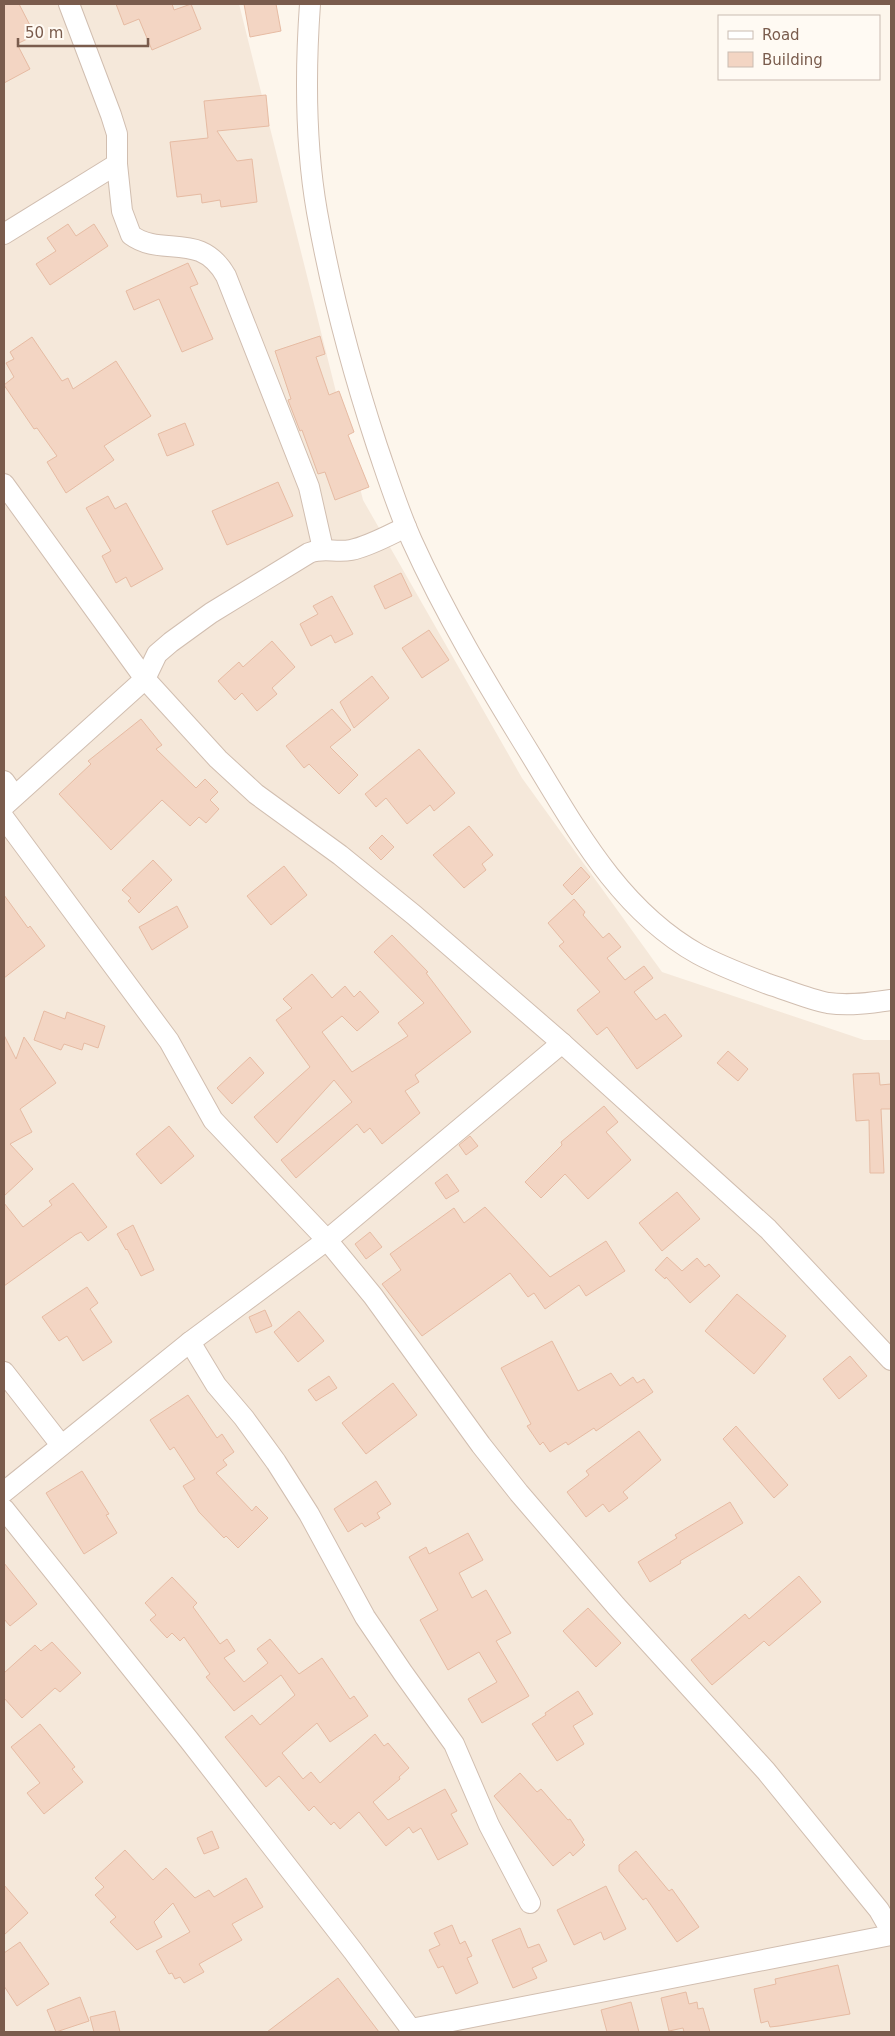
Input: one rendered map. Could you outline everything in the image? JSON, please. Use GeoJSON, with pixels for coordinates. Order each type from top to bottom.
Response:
{"type":"FeatureCollection","features":[{"type":"Feature","properties":{"kind":"street"},"geometry":{"type":"LineString","coordinates":[[69,4],[112,115],[117,134],[117,164],[122,211],[131,235],[142,241],[207,254],[220,266],[226,276],[309,487],[323,549]]}},
{"type":"Feature","properties":{"kind":"street"},"geometry":{"type":"LineString","coordinates":[[310,4],[305,85],[317,211],[341,321],[364,406],[406,527],[488,688],[574,826],[613,880],[639,909],[667,934],[696,953],[734,972],[828,1003],[854,1004],[891,1000]]}},
{"type":"Feature","properties":{"kind":"street"},"geometry":{"type":"LineString","coordinates":[[4,234],[117,164]]}},
{"type":"Feature","properties":{"kind":"street"},"geometry":{"type":"LineString","coordinates":[[4,484],[145,679],[218,759],[256,794],[355,867],[562,1043],[768,1229],[891,1360]]}},
{"type":"Feature","properties":{"kind":"street"},"geometry":{"type":"LineString","coordinates":[[7,794],[145,679],[157,654],[219,608],[304,556],[323,549],[342,551],[356,549],[406,527]]}},
{"type":"Feature","properties":{"kind":"street"},"geometry":{"type":"LineString","coordinates":[[4,818],[169,1041],[214,1120],[327,1240],[373,1296],[481,1445],[519,1493],[616,1606],[766,1771],[880,1910],[891,1931]]}},
{"type":"Feature","properties":{"kind":"street"},"geometry":{"type":"LineString","coordinates":[[4,1492],[190,1342],[327,1240],[562,1043]]}},
{"type":"Feature","properties":{"kind":"street"},"geometry":{"type":"LineString","coordinates":[[190,1342],[216,1385],[244,1418],[276,1462],[309,1514],[365,1617],[403,1674],[454,1744],[489,1825],[530,1903]]}},
{"type":"Feature","properties":{"kind":"street"},"geometry":{"type":"LineString","coordinates":[[4,1372],[61,1445]]}},
{"type":"Feature","properties":{"kind":"street"},"geometry":{"type":"LineString","coordinates":[[4,1509],[353,1950],[412,2031],[891,1935]]}},
{"type":"Feature","properties":{"kind":"shaded area"},"geometry":{"type":"Polygon","coordinates":[[[4,4],[239,4],[363,500],[522,778],[662,972],[864,1040],[891,1040],[891,2032],[4,2032],[4,4]]]}},
{"type":"Feature","properties":{"kind":"building"},"geometry":{"type":"Polygon","coordinates":[[[4,4],[19,4],[35,35],[17,44],[30,69],[4,83],[4,4]]]}},
{"type":"Feature","properties":{"kind":"building"},"geometry":{"type":"Polygon","coordinates":[[[116,4],[172,4],[174,10],[191,4],[201,29],[152,50],[139,19],[124,25],[116,4]]]}},
{"type":"Feature","properties":{"kind":"building"},"geometry":{"type":"Polygon","coordinates":[[[244,4],[276,4],[281,31],[250,37],[244,4]]]}},
{"type":"Feature","properties":{"kind":"building"},"geometry":{"type":"Polygon","coordinates":[[[266,95],[269,126],[217,131],[237,161],[252,159],[257,202],[221,207],[220,200],[202,203],[201,194],[177,197],[170,142],[208,138],[204,101],[266,95]]]}},
{"type":"Feature","properties":{"kind":"building"},"geometry":{"type":"Polygon","coordinates":[[[68,224],[76,236],[94,224],[108,246],[50,285],[36,264],[56,251],[47,238],[68,224]]]}},
{"type":"Feature","properties":{"kind":"building"},"geometry":{"type":"Polygon","coordinates":[[[188,263],[198,284],[190,287],[213,339],[182,352],[159,299],[134,310],[126,291],[188,263]]]}},
{"type":"Feature","properties":{"kind":"building"},"geometry":{"type":"Polygon","coordinates":[[[320,336],[325,354],[316,357],[329,395],[339,391],[354,432],[348,435],[369,487],[335,500],[325,472],[318,474],[302,430],[300,431],[288,400],[291,399],[275,351],[320,336]]]}},
{"type":"Feature","properties":{"kind":"building"},"geometry":{"type":"Polygon","coordinates":[[[32,337],[62,381],[68,378],[73,389],[116,361],[151,416],[104,446],[114,460],[66,493],[47,462],[57,456],[37,428],[34,429],[4,385],[14,377],[6,363],[14,359],[10,352],[32,337]]]}},
{"type":"Feature","properties":{"kind":"building"},"geometry":{"type":"Polygon","coordinates":[[[185,423],[194,445],[167,456],[158,434],[185,423]]]}},
{"type":"Feature","properties":{"kind":"building"},"geometry":{"type":"Polygon","coordinates":[[[278,482],[293,516],[227,545],[212,511],[278,482]]]}},
{"type":"Feature","properties":{"kind":"building"},"geometry":{"type":"Polygon","coordinates":[[[108,496],[115,509],[126,503],[163,569],[131,587],[126,577],[116,583],[102,556],[111,551],[86,508],[108,496]]]}},
{"type":"Feature","properties":{"kind":"building"},"geometry":{"type":"Polygon","coordinates":[[[401,573],[412,596],[385,609],[374,586],[401,573]]]}},
{"type":"Feature","properties":{"kind":"building"},"geometry":{"type":"Polygon","coordinates":[[[332,596],[353,634],[335,643],[331,635],[311,646],[300,624],[318,614],[313,606],[332,596]]]}},
{"type":"Feature","properties":{"kind":"building"},"geometry":{"type":"Polygon","coordinates":[[[429,630],[449,660],[422,678],[402,648],[429,630]]]}},
{"type":"Feature","properties":{"kind":"building"},"geometry":{"type":"Polygon","coordinates":[[[272,641],[295,667],[272,688],[277,694],[257,711],[242,693],[235,700],[218,681],[239,662],[243,667],[272,641]]]}},
{"type":"Feature","properties":{"kind":"building"},"geometry":{"type":"Polygon","coordinates":[[[372,676],[389,698],[354,728],[340,702],[372,676]]]}},
{"type":"Feature","properties":{"kind":"building"},"geometry":{"type":"Polygon","coordinates":[[[332,709],[351,730],[330,747],[358,775],[339,794],[309,764],[304,768],[286,746],[332,709]]]}},
{"type":"Feature","properties":{"kind":"building"},"geometry":{"type":"Polygon","coordinates":[[[141,719],[162,745],[156,749],[196,788],[205,779],[218,792],[210,800],[219,809],[206,823],[199,817],[190,826],[162,800],[111,850],[59,794],[91,764],[88,761],[141,719]]]}},
{"type":"Feature","properties":{"kind":"building"},"geometry":{"type":"Polygon","coordinates":[[[419,749],[455,793],[434,811],[430,805],[407,824],[386,798],[376,807],[365,794],[419,749]]]}},
{"type":"Feature","properties":{"kind":"building"},"geometry":{"type":"Polygon","coordinates":[[[469,826],[493,855],[482,864],[486,870],[464,888],[433,855],[469,826]]]}},
{"type":"Feature","properties":{"kind":"building"},"geometry":{"type":"Polygon","coordinates":[[[382,835],[394,847],[381,860],[369,848],[382,835]]]}},
{"type":"Feature","properties":{"kind":"building"},"geometry":{"type":"Polygon","coordinates":[[[153,860],[172,880],[139,913],[128,901],[131,898],[122,890],[153,860]]]}},
{"type":"Feature","properties":{"kind":"building"},"geometry":{"type":"Polygon","coordinates":[[[284,866],[307,895],[271,925],[247,896],[284,866]]]}},
{"type":"Feature","properties":{"kind":"building"},"geometry":{"type":"Polygon","coordinates":[[[581,867],[590,877],[572,895],[563,885],[581,867]]]}},
{"type":"Feature","properties":{"kind":"building"},"geometry":{"type":"Polygon","coordinates":[[[4,895],[28,928],[30,926],[45,946],[4,978],[4,895]]]}},
{"type":"Feature","properties":{"kind":"building"},"geometry":{"type":"Polygon","coordinates":[[[574,899],[585,912],[583,915],[603,938],[609,933],[621,947],[607,958],[625,980],[644,966],[653,978],[634,992],[656,1020],[665,1014],[682,1036],[637,1069],[607,1027],[597,1035],[577,1010],[600,992],[559,946],[564,942],[548,923],[574,899]]]}},
{"type":"Feature","properties":{"kind":"building"},"geometry":{"type":"Polygon","coordinates":[[[177,906],[188,927],[152,950],[139,927],[177,906]]]}},
{"type":"Feature","properties":{"kind":"building"},"geometry":{"type":"Polygon","coordinates":[[[392,935],[428,972],[426,973],[471,1032],[415,1075],[419,1082],[405,1091],[420,1113],[382,1144],[370,1128],[364,1133],[357,1124],[296,1178],[281,1160],[352,1102],[334,1080],[277,1143],[254,1117],[310,1067],[276,1020],[292,1008],[283,999],[312,974],[332,998],[345,986],[354,997],[360,991],[379,1012],[357,1031],[342,1016],[322,1032],[352,1072],[408,1036],[398,1023],[424,1003],[374,952],[392,935]]]}},
{"type":"Feature","properties":{"kind":"building"},"geometry":{"type":"Polygon","coordinates":[[[44,1011],[65,1019],[67,1012],[105,1026],[98,1048],[84,1043],[82,1050],[64,1044],[61,1050],[34,1040],[44,1011]]]}},
{"type":"Feature","properties":{"kind":"building"},"geometry":{"type":"Polygon","coordinates":[[[4,1035],[16,1059],[24,1037],[56,1083],[20,1109],[32,1132],[10,1144],[33,1169],[4,1196],[4,1035]]]}},
{"type":"Feature","properties":{"kind":"building"},"geometry":{"type":"Polygon","coordinates":[[[728,1051],[748,1069],[738,1081],[717,1063],[728,1051]]]}},
{"type":"Feature","properties":{"kind":"building"},"geometry":{"type":"Polygon","coordinates":[[[250,1057],[264,1073],[232,1104],[217,1088],[250,1057]]]}},
{"type":"Feature","properties":{"kind":"building"},"geometry":{"type":"Polygon","coordinates":[[[879,1073],[880,1085],[891,1084],[891,1109],[881,1109],[884,1173],[870,1173],[869,1120],[856,1121],[853,1074],[879,1073]]]}},
{"type":"Feature","properties":{"kind":"building"},"geometry":{"type":"Polygon","coordinates":[[[604,1106],[618,1122],[606,1132],[631,1160],[588,1199],[565,1174],[541,1198],[525,1182],[562,1145],[561,1142],[604,1106]]]}},
{"type":"Feature","properties":{"kind":"building"},"geometry":{"type":"Polygon","coordinates":[[[169,1126],[194,1156],[161,1184],[136,1154],[169,1126]]]}},
{"type":"Feature","properties":{"kind":"building"},"geometry":{"type":"Polygon","coordinates":[[[470,1136],[478,1146],[466,1155],[459,1145],[470,1136]]]}},
{"type":"Feature","properties":{"kind":"building"},"geometry":{"type":"Polygon","coordinates":[[[447,1174],[459,1191],[446,1199],[435,1183],[447,1174]]]}},
{"type":"Feature","properties":{"kind":"building"},"geometry":{"type":"Polygon","coordinates":[[[73,1183],[107,1227],[88,1241],[81,1232],[75,1235],[4,1286],[4,1203],[23,1227],[52,1205],[49,1201],[73,1183]]]}},
{"type":"Feature","properties":{"kind":"building"},"geometry":{"type":"Polygon","coordinates":[[[677,1192],[700,1219],[662,1251],[639,1223],[677,1192]]]}},
{"type":"Feature","properties":{"kind":"building"},"geometry":{"type":"Polygon","coordinates":[[[485,1207],[550,1277],[606,1241],[625,1271],[586,1296],[579,1285],[545,1309],[534,1293],[528,1297],[510,1273],[422,1336],[382,1284],[401,1270],[390,1254],[454,1208],[464,1223],[485,1207]]]}},
{"type":"Feature","properties":{"kind":"building"},"geometry":{"type":"Polygon","coordinates":[[[133,1225],[154,1270],[141,1276],[117,1234],[133,1225]]]}},
{"type":"Feature","properties":{"kind":"building"},"geometry":{"type":"Polygon","coordinates":[[[370,1232],[382,1247],[366,1259],[355,1244],[370,1232]]]}},
{"type":"Feature","properties":{"kind":"building"},"geometry":{"type":"Polygon","coordinates":[[[667,1257],[682,1271],[697,1258],[705,1267],[709,1264],[720,1276],[690,1303],[666,1277],[665,1279],[655,1270],[667,1257]]]}},
{"type":"Feature","properties":{"kind":"building"},"geometry":{"type":"Polygon","coordinates":[[[87,1287],[98,1303],[90,1309],[112,1342],[83,1361],[67,1336],[59,1341],[42,1317],[87,1287]]]}},
{"type":"Feature","properties":{"kind":"building"},"geometry":{"type":"Polygon","coordinates":[[[737,1294],[786,1336],[754,1374],[705,1331],[737,1294]]]}},
{"type":"Feature","properties":{"kind":"building"},"geometry":{"type":"Polygon","coordinates":[[[265,1310],[272,1326],[256,1333],[249,1317],[265,1310]]]}},
{"type":"Feature","properties":{"kind":"building"},"geometry":{"type":"Polygon","coordinates":[[[299,1311],[324,1341],[298,1362],[274,1332],[299,1311]]]}},
{"type":"Feature","properties":{"kind":"building"},"geometry":{"type":"Polygon","coordinates":[[[552,1341],[578,1391],[611,1373],[620,1386],[633,1377],[637,1383],[644,1379],[653,1392],[596,1431],[594,1428],[568,1445],[566,1442],[550,1452],[543,1442],[540,1445],[527,1426],[531,1424],[501,1368],[552,1341]]]}},
{"type":"Feature","properties":{"kind":"building"},"geometry":{"type":"Polygon","coordinates":[[[850,1356],[867,1376],[839,1399],[823,1379],[850,1356]]]}},
{"type":"Feature","properties":{"kind":"building"},"geometry":{"type":"Polygon","coordinates":[[[329,1376],[337,1388],[316,1401],[308,1390],[329,1376]]]}},
{"type":"Feature","properties":{"kind":"building"},"geometry":{"type":"Polygon","coordinates":[[[393,1383],[417,1415],[366,1454],[342,1423],[393,1383]]]}},
{"type":"Feature","properties":{"kind":"building"},"geometry":{"type":"Polygon","coordinates":[[[188,1395],[217,1438],[222,1434],[234,1452],[223,1460],[227,1465],[216,1473],[252,1511],[256,1506],[268,1518],[238,1548],[226,1536],[224,1538],[199,1512],[183,1486],[195,1479],[174,1447],[170,1450],[150,1420],[188,1395]]]}},
{"type":"Feature","properties":{"kind":"building"},"geometry":{"type":"Polygon","coordinates":[[[736,1426],[788,1485],[774,1498],[723,1439],[736,1426]]]}},
{"type":"Feature","properties":{"kind":"building"},"geometry":{"type":"Polygon","coordinates":[[[639,1431],[661,1460],[623,1492],[628,1498],[609,1512],[603,1504],[586,1517],[567,1492],[589,1475],[586,1471],[639,1431]]]}},
{"type":"Feature","properties":{"kind":"building"},"geometry":{"type":"Polygon","coordinates":[[[82,1471],[109,1514],[106,1515],[117,1533],[84,1554],[46,1493],[82,1471]]]}},
{"type":"Feature","properties":{"kind":"building"},"geometry":{"type":"Polygon","coordinates":[[[376,1481],[391,1504],[377,1513],[380,1518],[365,1527],[362,1523],[348,1532],[334,1509],[376,1481]]]}},
{"type":"Feature","properties":{"kind":"building"},"geometry":{"type":"Polygon","coordinates":[[[730,1502],[743,1523],[680,1561],[681,1563],[650,1582],[638,1562],[677,1538],[675,1535],[730,1502]]]}},
{"type":"Feature","properties":{"kind":"building"},"geometry":{"type":"Polygon","coordinates":[[[468,1533],[483,1560],[459,1573],[472,1598],[486,1590],[511,1633],[496,1641],[529,1696],[482,1723],[468,1699],[497,1682],[479,1652],[448,1670],[420,1620],[438,1610],[409,1557],[426,1547],[429,1554],[468,1533]]]}},
{"type":"Feature","properties":{"kind":"building"},"geometry":{"type":"Polygon","coordinates":[[[4,1563],[37,1604],[10,1626],[4,1619],[4,1563]]]}},
{"type":"Feature","properties":{"kind":"building"},"geometry":{"type":"Polygon","coordinates":[[[799,1576],[821,1602],[769,1646],[764,1641],[712,1685],[691,1660],[745,1614],[749,1619],[799,1576]]]}},
{"type":"Feature","properties":{"kind":"building"},"geometry":{"type":"Polygon","coordinates":[[[172,1577],[197,1603],[193,1607],[220,1644],[227,1639],[235,1651],[224,1658],[244,1682],[268,1663],[257,1649],[270,1639],[299,1674],[322,1658],[350,1699],[354,1696],[368,1716],[330,1742],[317,1723],[282,1753],[303,1779],[311,1772],[320,1783],[375,1734],[384,1746],[388,1743],[409,1768],[399,1777],[400,1779],[373,1802],[388,1820],[445,1789],[457,1811],[451,1814],[468,1844],[438,1860],[421,1828],[413,1833],[409,1827],[386,1846],[359,1812],[340,1829],[334,1822],[331,1825],[314,1806],[309,1811],[279,1776],[266,1787],[225,1737],[252,1715],[260,1725],[295,1695],[281,1675],[234,1711],[206,1677],[210,1674],[184,1637],[180,1641],[172,1633],[167,1638],[150,1620],[156,1615],[145,1603],[172,1577]]]}},
{"type":"Feature","properties":{"kind":"building"},"geometry":{"type":"Polygon","coordinates":[[[588,1608],[621,1643],[596,1667],[563,1631],[588,1608]]]}},
{"type":"Feature","properties":{"kind":"building"},"geometry":{"type":"Polygon","coordinates":[[[52,1642],[81,1673],[60,1692],[55,1688],[22,1718],[4,1698],[4,1673],[35,1645],[41,1651],[52,1642]]]}},
{"type":"Feature","properties":{"kind":"building"},"geometry":{"type":"Polygon","coordinates":[[[578,1691],[593,1714],[573,1726],[584,1744],[557,1761],[532,1724],[578,1691]]]}},
{"type":"Feature","properties":{"kind":"building"},"geometry":{"type":"Polygon","coordinates":[[[40,1724],[75,1767],[72,1769],[83,1782],[44,1814],[27,1793],[40,1783],[11,1747],[40,1724]]]}},
{"type":"Feature","properties":{"kind":"building"},"geometry":{"type":"Polygon","coordinates":[[[520,1773],[537,1792],[541,1789],[568,1820],[570,1819],[584,1840],[582,1842],[585,1845],[573,1856],[570,1852],[553,1866],[494,1796],[520,1773]]]}},
{"type":"Feature","properties":{"kind":"building"},"geometry":{"type":"Polygon","coordinates":[[[212,1831],[219,1848],[204,1854],[197,1838],[212,1831]]]}},
{"type":"Feature","properties":{"kind":"building"},"geometry":{"type":"Polygon","coordinates":[[[125,1850],[153,1880],[166,1868],[195,1898],[209,1890],[214,1897],[246,1878],[263,1907],[232,1924],[242,1940],[199,1964],[204,1972],[184,1983],[180,1977],[175,1979],[172,1973],[169,1974],[156,1951],[190,1932],[173,1903],[154,1922],[162,1937],[137,1950],[110,1922],[116,1917],[95,1895],[104,1887],[95,1878],[125,1850]]]}},
{"type":"Feature","properties":{"kind":"building"},"geometry":{"type":"Polygon","coordinates":[[[636,1851],[669,1891],[672,1889],[699,1927],[677,1942],[646,1898],[643,1900],[619,1871],[619,1865],[636,1851]]]}},
{"type":"Feature","properties":{"kind":"building"},"geometry":{"type":"Polygon","coordinates":[[[4,1885],[28,1913],[4,1935],[4,1885]]]}},
{"type":"Feature","properties":{"kind":"building"},"geometry":{"type":"Polygon","coordinates":[[[606,1886],[626,1929],[604,1940],[601,1932],[574,1945],[557,1910],[606,1886]]]}},
{"type":"Feature","properties":{"kind":"building"},"geometry":{"type":"Polygon","coordinates":[[[452,1925],[460,1944],[465,1941],[472,1956],[467,1958],[478,1983],[456,1994],[443,1966],[438,1968],[429,1950],[440,1945],[434,1933],[452,1925]]]}},
{"type":"Feature","properties":{"kind":"building"},"geometry":{"type":"Polygon","coordinates":[[[520,1928],[528,1948],[539,1944],[547,1961],[532,1968],[537,1978],[513,1988],[492,1940],[520,1928]]]}},
{"type":"Feature","properties":{"kind":"building"},"geometry":{"type":"Polygon","coordinates":[[[20,1942],[49,1984],[17,2006],[4,1986],[4,1953],[20,1942]]]}},
{"type":"Feature","properties":{"kind":"building"},"geometry":{"type":"Polygon","coordinates":[[[838,1965],[850,2014],[770,2027],[768,2021],[761,2023],[754,1989],[776,1984],[775,1979],[838,1965]]]}},
{"type":"Feature","properties":{"kind":"building"},"geometry":{"type":"Polygon","coordinates":[[[338,1978],[379,2032],[267,2032],[338,1978]]]}},
{"type":"Feature","properties":{"kind":"building"},"geometry":{"type":"Polygon","coordinates":[[[686,1992],[689,2004],[697,2002],[698,2009],[703,2008],[710,2032],[684,2032],[683,2028],[669,2031],[661,1998],[686,1992]]]}},
{"type":"Feature","properties":{"kind":"building"},"geometry":{"type":"Polygon","coordinates":[[[80,1997],[89,2021],[56,2032],[47,2010],[80,1997]]]}},
{"type":"Feature","properties":{"kind":"building"},"geometry":{"type":"Polygon","coordinates":[[[631,2002],[639,2032],[607,2032],[601,2010],[631,2002]]]}},
{"type":"Feature","properties":{"kind":"building"},"geometry":{"type":"Polygon","coordinates":[[[115,2011],[120,2032],[94,2032],[90,2017],[115,2011]]]}}]}
